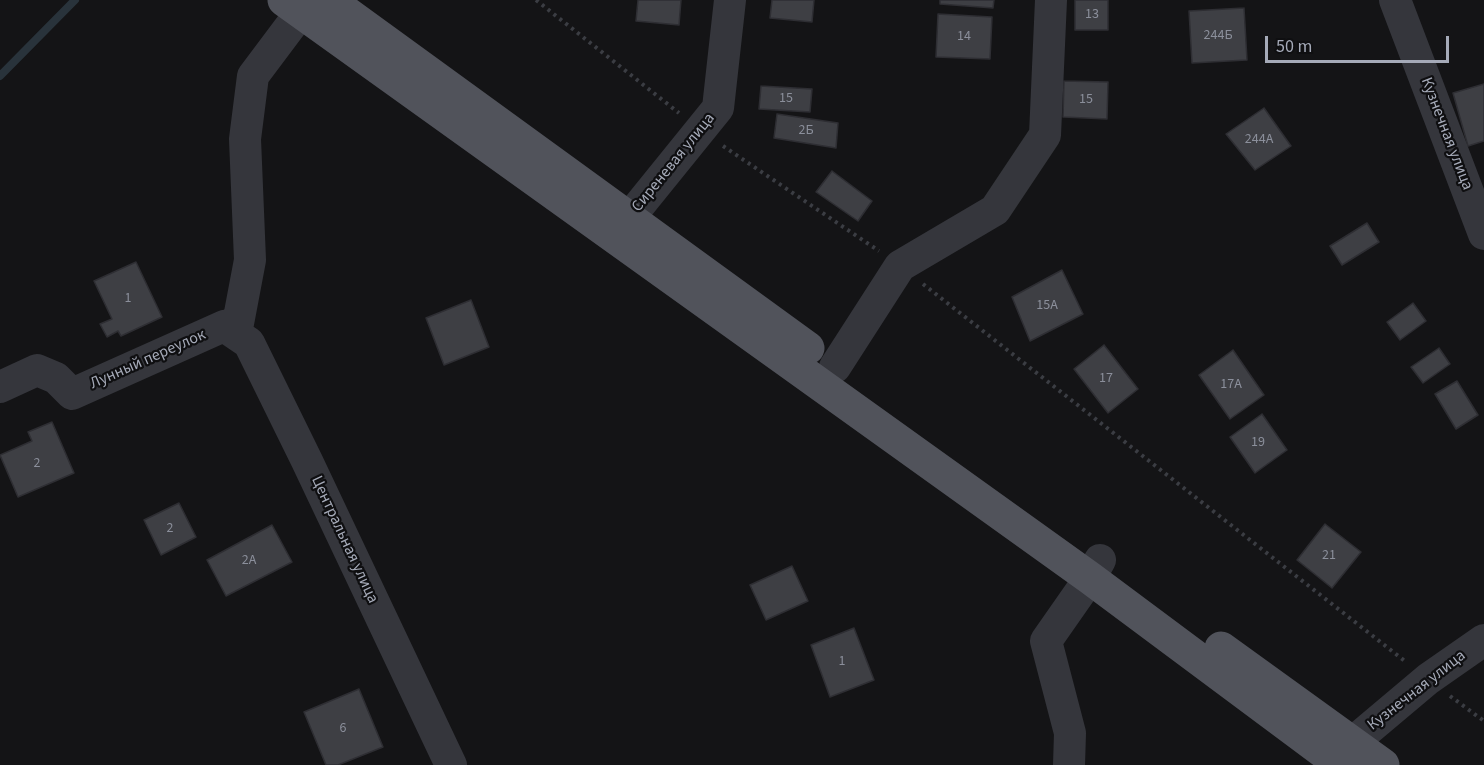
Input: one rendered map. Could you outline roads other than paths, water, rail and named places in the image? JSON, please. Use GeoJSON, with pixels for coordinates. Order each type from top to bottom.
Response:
{"type":"FeatureCollection","features":[{"type":"Feature","properties":{"kind":"main road"},"geometry":{"type":"LineString","coordinates":[[305,3],[629,218],[835,367],[1095,569]]}},
{"type":"Feature","properties":{"kind":"main road"},"geometry":{"type":"LineString","coordinates":[[305,3],[1095,569],[1347,754],[1383,765]]}},
{"type":"Feature","properties":{"kind":"street","name":"Сиреневая улица"},"geometry":{"type":"LineString","coordinates":[[629,218],[718,108],[730,0]]}},
{"type":"Feature","properties":{"kind":"street"},"geometry":{"type":"LineString","coordinates":[[835,367],[900,266],[995,210],[1045,135],[1051,0]]}},
{"type":"Feature","properties":{"kind":"street","name":"Кузнечная улица"},"geometry":{"type":"LineString","coordinates":[[1395,0],[1484,234]]}},
{"type":"Feature","properties":{"kind":"street"},"geometry":{"type":"LineString","coordinates":[[230,330],[250,260],[245,140],[253,76],[305,3]]}},
{"type":"Feature","properties":{"kind":"street","name":"Лунный переулок"},"geometry":{"type":"LineString","coordinates":[[0,387],[37,370],[56,378],[72,394],[230,330]]}},
{"type":"Feature","properties":{"kind":"street","name":"Центральная улица"},"geometry":{"type":"LineString","coordinates":[[230,330],[249,343],[451,765]]}},
{"type":"Feature","properties":{"kind":"street"},"geometry":{"type":"LineString","coordinates":[[1069,765],[1070,733],[1046,641],[1095,569]]}},
{"type":"Feature","properties":{"kind":"street","name":"Кузнечная улица"},"geometry":{"type":"LineString","coordinates":[[1347,754],[1428,679],[1484,640]]}},
{"type":"Feature","properties":{"kind":"waterway"},"geometry":{"type":"LineString","coordinates":[[0,76],[75,0]]}}]}
